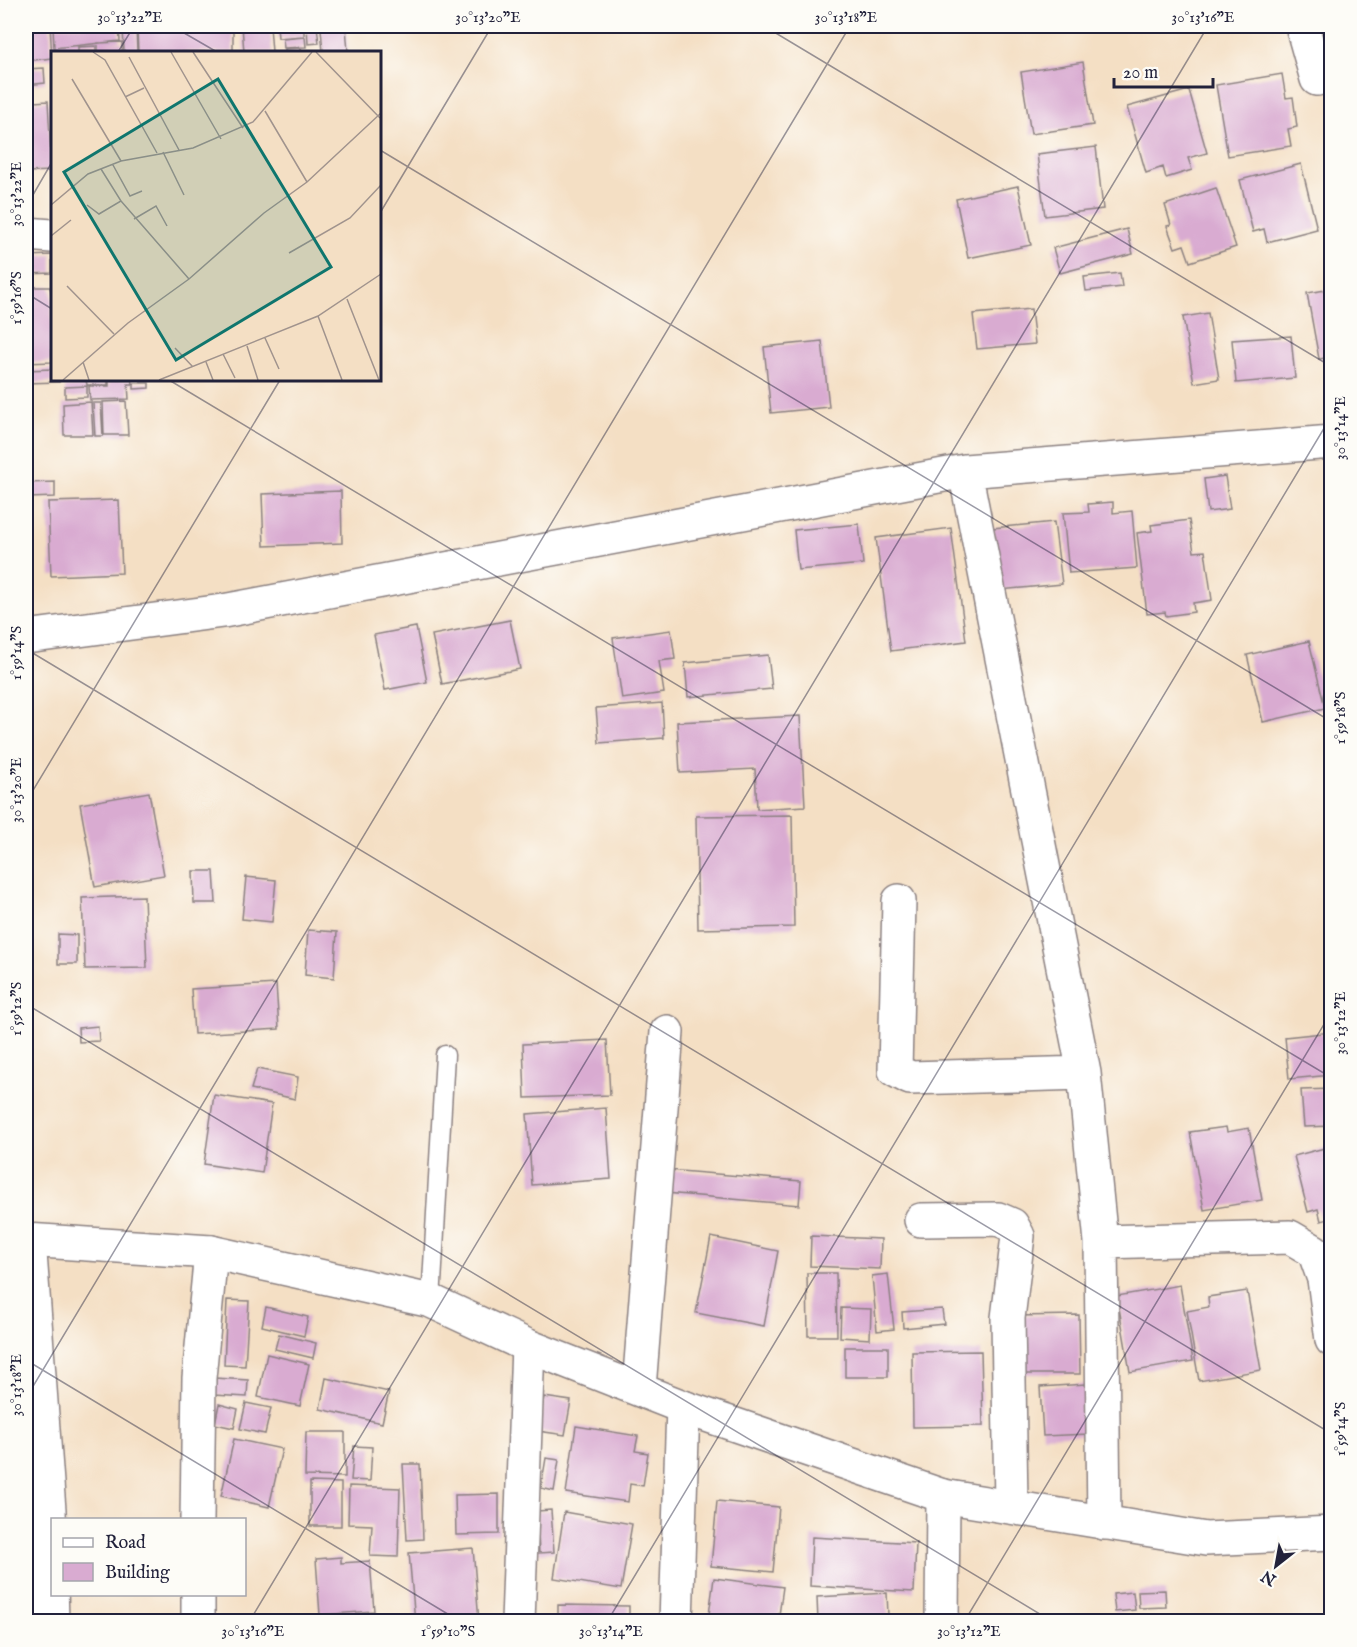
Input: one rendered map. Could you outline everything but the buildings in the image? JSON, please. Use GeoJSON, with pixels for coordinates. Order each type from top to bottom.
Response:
{"type":"FeatureCollection","features":[{"type":"Feature","properties":{"kind":"street"},"geometry":{"type":"LineString","coordinates":[[1302,26],[1317,79]]}},
{"type":"Feature","properties":{"kind":"street"},"geometry":{"type":"LineString","coordinates":[[26,234],[51,236]]}},
{"type":"Feature","properties":{"kind":"street"},"geometry":{"type":"LineString","coordinates":[[26,637],[223,611],[964,471],[1332,442]]}},
{"type":"Feature","properties":{"kind":"street"},"geometry":{"type":"LineString","coordinates":[[964,471],[1084,1073],[1101,1242],[1104,1523]]}},
{"type":"Feature","properties":{"kind":"street"},"geometry":{"type":"LineString","coordinates":[[899,901],[895,1070],[910,1078],[1084,1073]]}},
{"type":"Feature","properties":{"kind":"street"},"geometry":{"type":"LineString","coordinates":[[639,1388],[667,1032]]}},
{"type":"Feature","properties":{"kind":"street"},"geometry":{"type":"LineString","coordinates":[[921,1220],[998,1219],[1012,1225],[1018,1236],[1008,1318],[1011,1505]]}},
{"type":"Feature","properties":{"kind":"street"},"geometry":{"type":"LineString","coordinates":[[1101,1242],[1290,1237],[1314,1251],[1323,1279],[1332,1340]]}},
{"type":"Feature","properties":{"kind":"street"},"geometry":{"type":"LineString","coordinates":[[51,1585],[49,1510],[27,1240],[211,1252],[431,1301],[528,1346],[683,1407],[943,1496],[1011,1505],[1206,1539],[1332,1533]]}},
{"type":"Feature","properties":{"kind":"street"},"geometry":{"type":"LineString","coordinates":[[197,1518],[199,1378],[211,1252]]}},
{"type":"Feature","properties":{"kind":"street"},"geometry":{"type":"LineString","coordinates":[[518,1622],[528,1346]]}},
{"type":"Feature","properties":{"kind":"street"},"geometry":{"type":"LineString","coordinates":[[676,1622],[683,1407]]}},
{"type":"Feature","properties":{"kind":"street"},"geometry":{"type":"LineString","coordinates":[[942,1622],[943,1496]]}},
{"type":"Feature","properties":{"kind":"street"},"geometry":{"type":"LineString","coordinates":[[51,1596],[52,1622]]}},
{"type":"Feature","properties":{"kind":"street"},"geometry":{"type":"LineString","coordinates":[[198,1596],[198,1622]]}},
{"type":"Feature","properties":{"kind":"lane"},"geometry":{"type":"LineString","coordinates":[[431,1301],[445,1055]]}}]}
